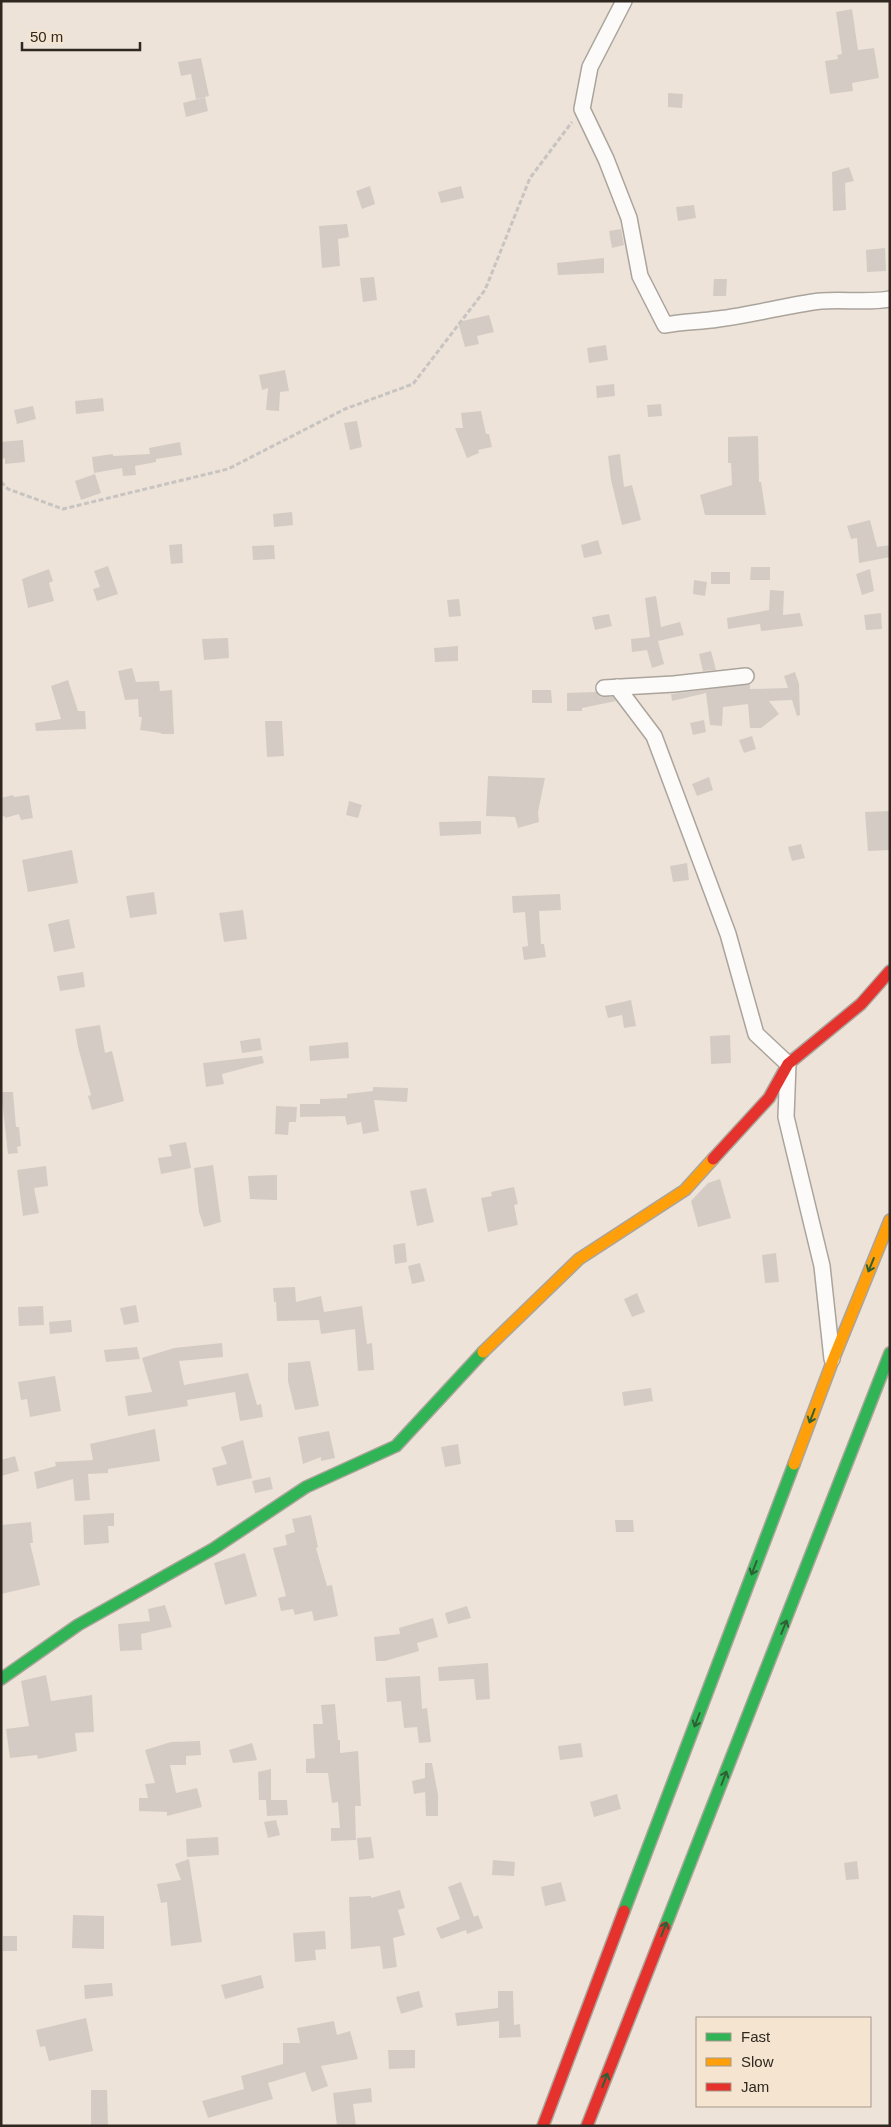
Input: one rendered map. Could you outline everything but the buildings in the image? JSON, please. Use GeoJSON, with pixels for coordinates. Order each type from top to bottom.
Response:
{"type":"FeatureCollection","features":[{"type":"Feature","properties":{"kind":"street"},"geometry":{"type":"LineString","coordinates":[[624,1],[590,67],[582,109],[606,159],[629,218],[640,276],[665,325],[718,319],[822,301],[870,302],[890,299]]}},
{"type":"Feature","properties":{"kind":"street"},"geometry":{"type":"LineString","coordinates":[[746,676],[674,684],[611,687],[654,736],[728,934],[756,1034],[788,1064],[786,1117],[822,1266],[833,1360]]}},
{"type":"Feature","properties":{"kind":"street"},"geometry":{"type":"LineString","coordinates":[[1,1679],[78,1625],[213,1549],[306,1486],[396,1446],[479,1356],[579,1259],[684,1190],[769,1098],[788,1064],[861,1004],[890,971]]}},
{"type":"Feature","properties":{"kind":"street"},"geometry":{"type":"LineString","coordinates":[[543,2126],[833,1360],[890,1220]]}},
{"type":"Feature","properties":{"kind":"street"},"geometry":{"type":"LineString","coordinates":[[587,2126],[890,1353]]}},
{"type":"Feature","properties":{"kind":"path"},"geometry":{"type":"LineString","coordinates":[[1,482],[8,489],[63,509],[228,469],[345,409],[413,384],[485,290],[530,178],[582,109]]}},
{"type":"Feature","properties":{"kind":"traffic: fast"},"geometry":{"type":"LineString","coordinates":[[1,1679],[78,1625],[213,1549],[306,1487],[396,1446],[483,1352]]}},
{"type":"Feature","properties":{"kind":"traffic: fast"},"geometry":{"type":"LineString","coordinates":[[665,1927],[890,1353]]}},
{"type":"Feature","properties":{"kind":"traffic: fast"},"geometry":{"type":"LineString","coordinates":[[624,1911],[794,1464]]}},
{"type":"Feature","properties":{"kind":"traffic: slow"},"geometry":{"type":"LineString","coordinates":[[483,1352],[579,1259],[685,1190],[713,1159]]}},
{"type":"Feature","properties":{"kind":"traffic: slow"},"geometry":{"type":"LineString","coordinates":[[794,1464],[833,1360],[890,1220]]}},
{"type":"Feature","properties":{"kind":"traffic: jam"},"geometry":{"type":"LineString","coordinates":[[713,1159],[769,1098],[788,1064],[861,1004],[890,971]]}},
{"type":"Feature","properties":{"kind":"traffic: jam"},"geometry":{"type":"LineString","coordinates":[[543,2126],[624,1911]]}},
{"type":"Feature","properties":{"kind":"traffic: jam"},"geometry":{"type":"LineString","coordinates":[[587,2126],[665,1927]]}}]}
